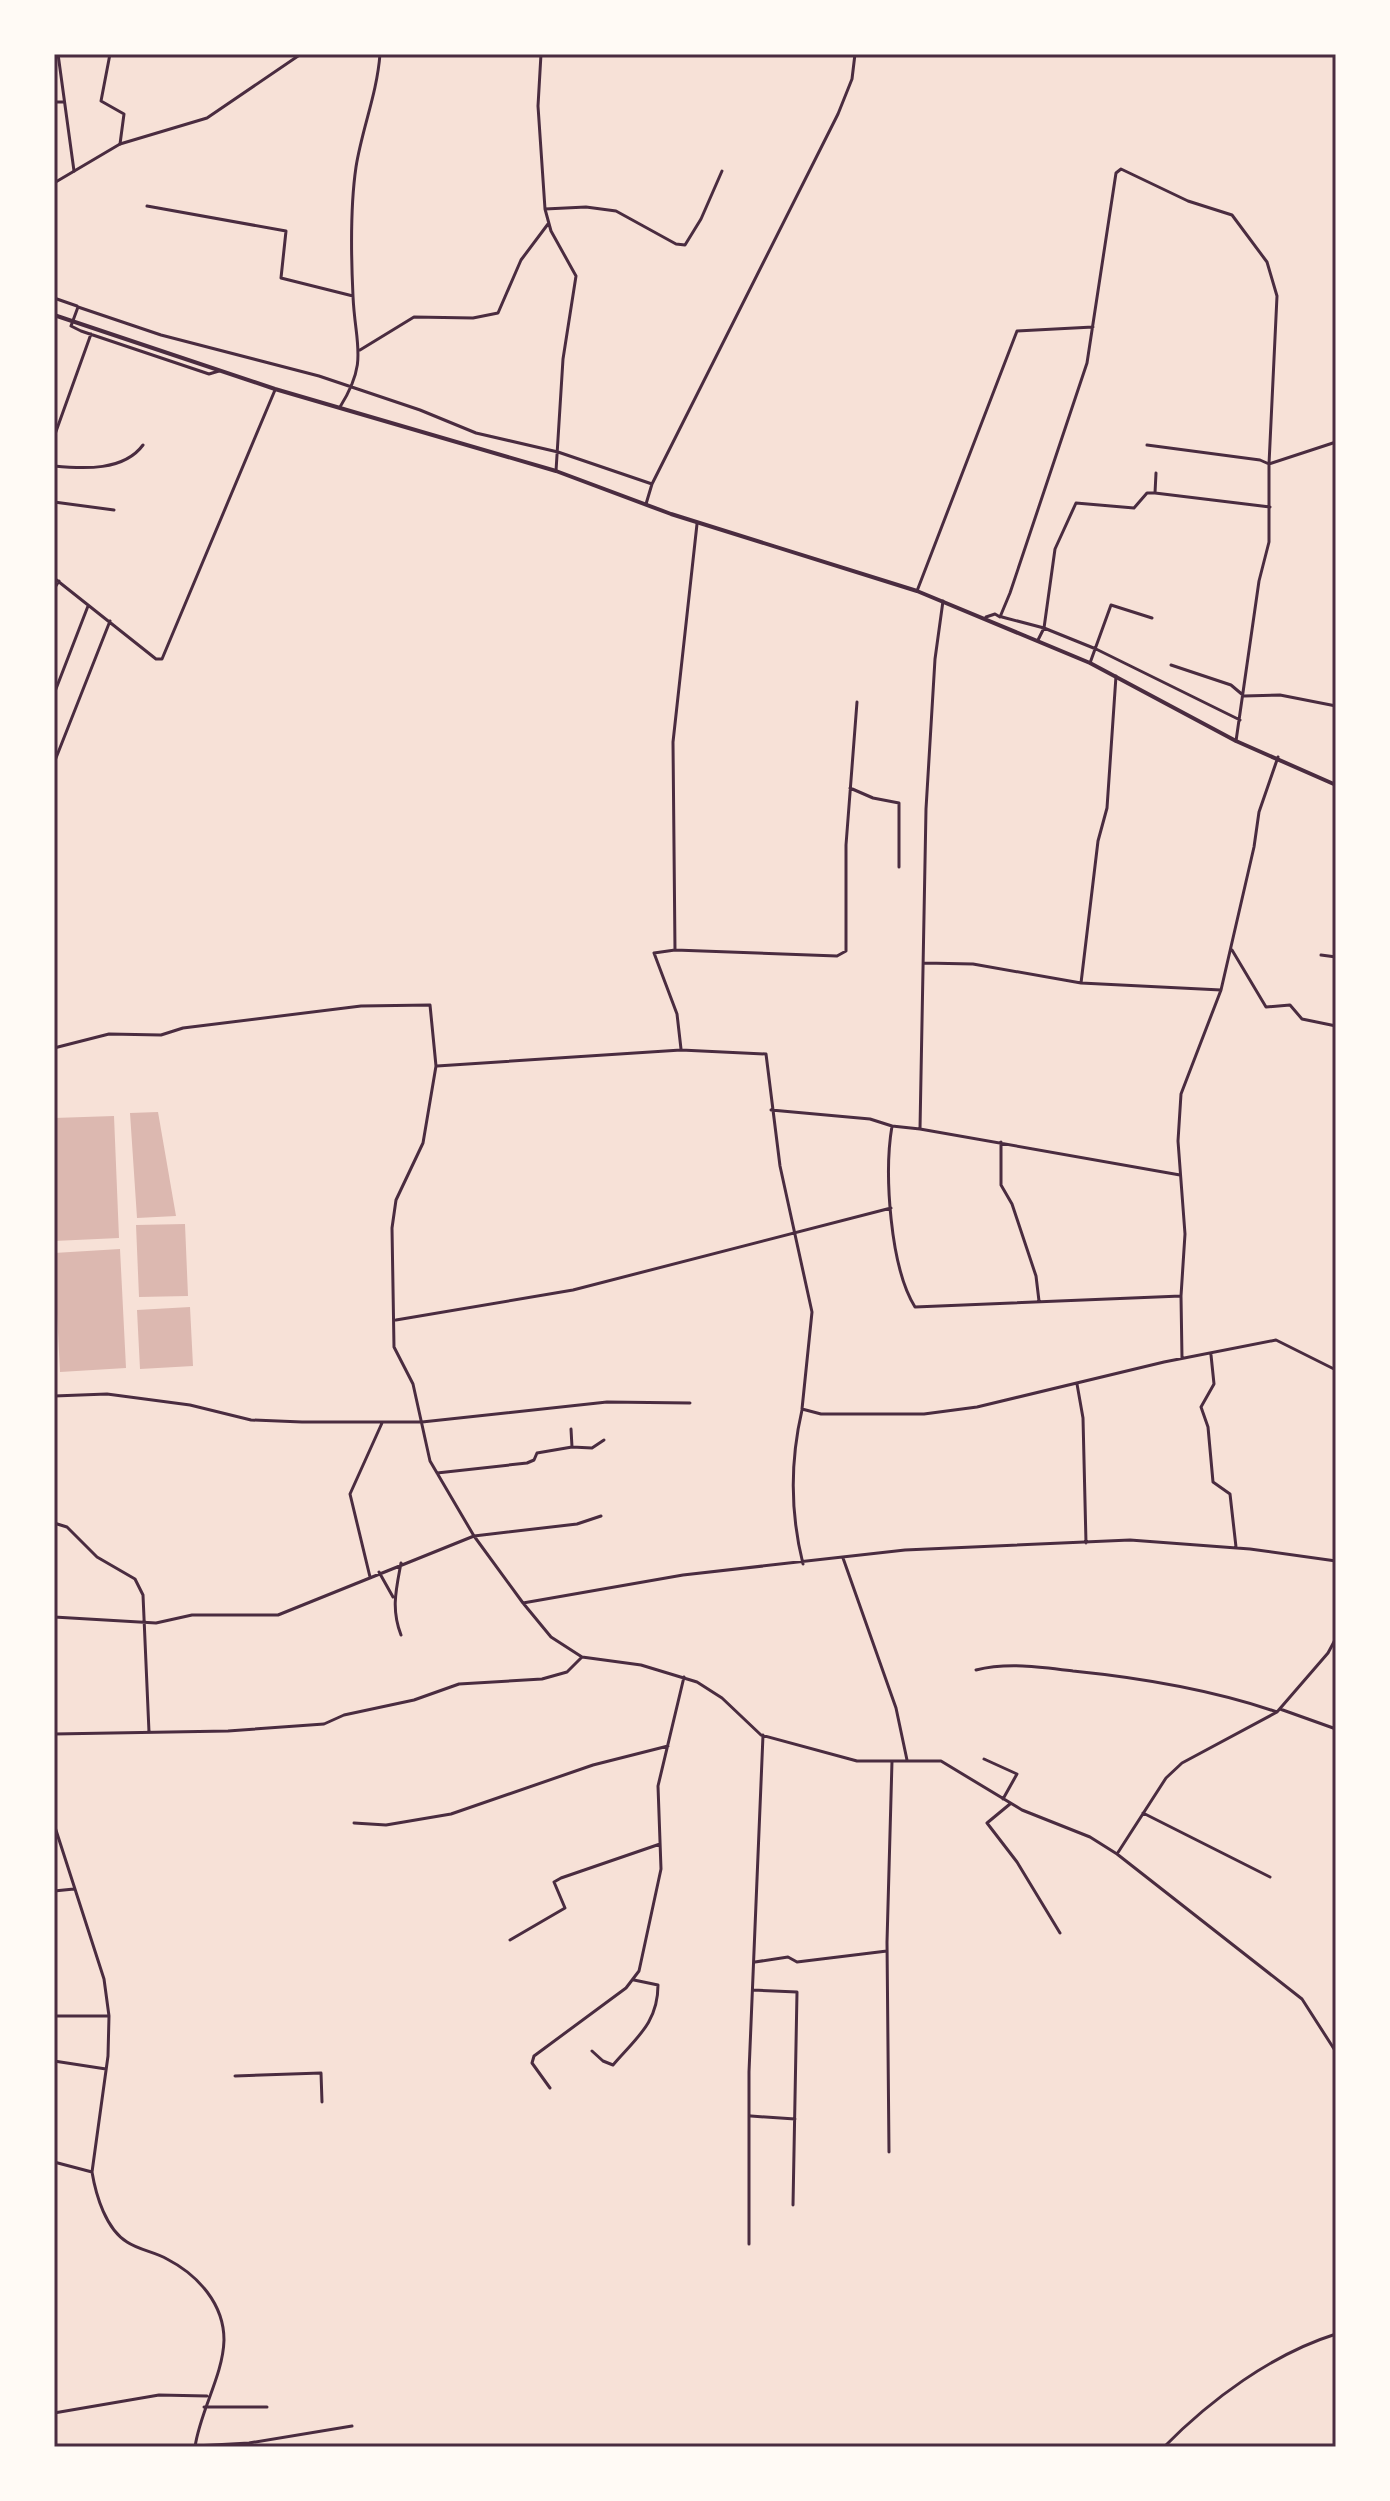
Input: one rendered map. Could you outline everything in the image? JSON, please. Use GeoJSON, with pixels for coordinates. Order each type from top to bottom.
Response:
{"type":"FeatureCollection","features":[{"type":"Feature","properties":{"kind":"highway"},"geometry":{"type":"LineString","coordinates":[[54,315],[275,389],[556,471],[697,523],[917,591],[986,617],[1090,663],[1236,741],[1336,785]]}},
{"type":"Feature","properties":{"kind":"street"},"geometry":{"type":"LineString","coordinates":[[58,54],[74,171]]}},
{"type":"Feature","properties":{"kind":"street"},"geometry":{"type":"LineString","coordinates":[[110,54],[101,101],[124,114],[120,144]]}},
{"type":"Feature","properties":{"kind":"street"},"geometry":{"type":"LineString","coordinates":[[54,183],[120,144],[207,118],[301,54]]}},
{"type":"Feature","properties":{"kind":"street"},"geometry":{"type":"LineString","coordinates":[[340,407],[353,387],[359,363],[353,296],[356,164],[375,95],[380,54]]}},
{"type":"Feature","properties":{"kind":"street"},"geometry":{"type":"LineString","coordinates":[[541,54],[538,106],[545,209],[548,224],[576,276],[563,359],[556,471]]}},
{"type":"Feature","properties":{"kind":"street"},"geometry":{"type":"LineString","coordinates":[[646,504],[652,484],[838,114],[852,79],[855,54]]}},
{"type":"Feature","properties":{"kind":"street"},"geometry":{"type":"LineString","coordinates":[[54,102],[63,102]]}},
{"type":"Feature","properties":{"kind":"street"},"geometry":{"type":"LineString","coordinates":[[1000,617],[1079,393],[1119,170],[1127,170],[1188,201],[1232,215],[1263,254],[1276,284],[1269,542],[1259,581],[1236,741]]}},
{"type":"Feature","properties":{"kind":"street"},"geometry":{"type":"LineString","coordinates":[[545,209],[586,207],[616,211],[676,244],[685,245],[701,219],[722,171]]}},
{"type":"Feature","properties":{"kind":"street"},"geometry":{"type":"LineString","coordinates":[[147,206],[286,231],[281,278],[353,296]]}},
{"type":"Feature","properties":{"kind":"street"},"geometry":{"type":"LineString","coordinates":[[360,350],[414,317],[473,318],[498,313],[521,260],[548,224]]}},
{"type":"Feature","properties":{"kind":"street"},"geometry":{"type":"LineString","coordinates":[[54,298],[161,335],[353,387],[476,433],[558,452],[652,484]]}},
{"type":"Feature","properties":{"kind":"street"},"geometry":{"type":"LineString","coordinates":[[78,307],[71,326],[209,374],[219,371]]}},
{"type":"Feature","properties":{"kind":"street"},"geometry":{"type":"LineString","coordinates":[[917,591],[1017,331],[1093,327]]}},
{"type":"Feature","properties":{"kind":"street"},"geometry":{"type":"LineString","coordinates":[[54,437],[91,334]]}},
{"type":"Feature","properties":{"kind":"street"},"geometry":{"type":"LineString","coordinates":[[54,578],[156,659],[162,659],[275,389]]}},
{"type":"Feature","properties":{"kind":"street"},"geometry":{"type":"LineString","coordinates":[[1147,445],[1260,460],[1269,464],[1336,442]]}},
{"type":"Feature","properties":{"kind":"street"},"geometry":{"type":"LineString","coordinates":[[54,466],[101,467],[134,458],[143,445]]}},
{"type":"Feature","properties":{"kind":"street"},"geometry":{"type":"LineString","coordinates":[[1155,493],[1156,473]]}},
{"type":"Feature","properties":{"kind":"street"},"geometry":{"type":"LineString","coordinates":[[1038,640],[1044,628],[1055,549],[1076,503],[1134,508],[1147,493],[1155,493],[1270,507]]}},
{"type":"Feature","properties":{"kind":"street"},"geometry":{"type":"LineString","coordinates":[[54,502],[114,510]]}},
{"type":"Feature","properties":{"kind":"street"},"geometry":{"type":"LineString","coordinates":[[675,950],[673,742],[697,523]]}},
{"type":"Feature","properties":{"kind":"street"},"geometry":{"type":"LineString","coordinates":[[54,589],[59,581]]}},
{"type":"Feature","properties":{"kind":"street"},"geometry":{"type":"LineString","coordinates":[[920,1129],[924,963],[921,934],[927,784],[935,659],[943,601]]}},
{"type":"Feature","properties":{"kind":"street"},"geometry":{"type":"LineString","coordinates":[[1090,663],[1111,605],[1152,618]]}},
{"type":"Feature","properties":{"kind":"street"},"geometry":{"type":"LineString","coordinates":[[54,694],[88,606]]}},
{"type":"Feature","properties":{"kind":"street"},"geometry":{"type":"LineString","coordinates":[[986,617],[995,614],[1044,628],[1096,649],[1240,720]]}},
{"type":"Feature","properties":{"kind":"street"},"geometry":{"type":"LineString","coordinates":[[54,763],[110,621]]}},
{"type":"Feature","properties":{"kind":"street"},"geometry":{"type":"LineString","coordinates":[[1171,665],[1231,685],[1244,696],[1280,695],[1336,706]]}},
{"type":"Feature","properties":{"kind":"street"},"geometry":{"type":"LineString","coordinates":[[1081,983],[1098,841],[1107,808],[1116,676]]}},
{"type":"Feature","properties":{"kind":"street"},"geometry":{"type":"LineString","coordinates":[[681,1050],[677,1014],[653,955],[675,950],[843,954],[857,702]]}},
{"type":"Feature","properties":{"kind":"street"},"geometry":{"type":"LineString","coordinates":[[1182,1358],[1181,1296],[1185,1234],[1178,1115],[1181,1094],[1221,990],[1259,812],[1278,757]]}},
{"type":"Feature","properties":{"kind":"street"},"geometry":{"type":"LineString","coordinates":[[850,788],[873,798],[899,803],[899,867]]}},
{"type":"Feature","properties":{"kind":"street"},"geometry":{"type":"LineString","coordinates":[[1231,948],[1266,1007],[1290,1005],[1302,1019],[1336,1026]]}},
{"type":"Feature","properties":{"kind":"street"},"geometry":{"type":"LineString","coordinates":[[1321,955],[1336,957]]}},
{"type":"Feature","properties":{"kind":"street"},"geometry":{"type":"LineString","coordinates":[[924,963],[973,964],[1081,983],[1221,990]]}},
{"type":"Feature","properties":{"kind":"street"},"geometry":{"type":"LineString","coordinates":[[54,1048],[109,1034],[161,1035],[183,1028],[361,1006],[428,1003],[436,1066],[423,1143],[396,1200],[392,1228],[396,1357],[413,1384],[430,1461],[474,1536],[551,1637],[582,1657],[641,1665],[684,1677],[722,1698],[763,1735],[857,1761],[941,1761],[1010,1804],[1090,1837],[1117,1854],[1302,1999],[1336,2052]]}},
{"type":"Feature","properties":{"kind":"street"},"geometry":{"type":"LineString","coordinates":[[436,1066],[681,1050],[766,1054],[771,1110],[793,1231],[812,1312],[802,1409],[793,1452],[793,1501],[803,1564]]}},
{"type":"Feature","properties":{"kind":"street"},"geometry":{"type":"LineString","coordinates":[[771,1110],[870,1119],[892,1126],[1001,1142],[1180,1175]]}},
{"type":"Feature","properties":{"kind":"street"},"geometry":{"type":"LineString","coordinates":[[892,1126],[891,1208],[904,1283],[915,1307],[1181,1296]]}},
{"type":"Feature","properties":{"kind":"street"},"geometry":{"type":"LineString","coordinates":[[1001,1142],[1001,1185],[1012,1204],[1036,1276],[1039,1301]]}},
{"type":"Feature","properties":{"kind":"street"},"geometry":{"type":"LineString","coordinates":[[395,1320],[585,1288],[793,1231],[891,1208]]}},
{"type":"Feature","properties":{"kind":"street"},"geometry":{"type":"LineString","coordinates":[[802,1409],[821,1414],[924,1414],[977,1407],[1182,1358],[1280,1340],[1336,1370]]}},
{"type":"Feature","properties":{"kind":"street"},"geometry":{"type":"LineString","coordinates":[[1210,1353],[1214,1384],[1203,1400],[1202,1414],[1208,1427],[1213,1482],[1230,1494],[1236,1547]]}},
{"type":"Feature","properties":{"kind":"street"},"geometry":{"type":"LineString","coordinates":[[1077,1384],[1083,1418],[1086,1543]]}},
{"type":"Feature","properties":{"kind":"street"},"geometry":{"type":"LineString","coordinates":[[54,1396],[107,1394],[190,1405],[259,1421],[382,1423],[422,1422],[607,1402],[690,1403]]}},
{"type":"Feature","properties":{"kind":"street"},"geometry":{"type":"LineString","coordinates":[[370,1577],[350,1494],[382,1423]]}},
{"type":"Feature","properties":{"kind":"street"},"geometry":{"type":"LineString","coordinates":[[571,1429],[572,1447]]}},
{"type":"Feature","properties":{"kind":"street"},"geometry":{"type":"LineString","coordinates":[[437,1473],[527,1463],[534,1460],[537,1453],[572,1447],[592,1448],[604,1440]]}},
{"type":"Feature","properties":{"kind":"street"},"geometry":{"type":"LineString","coordinates":[[54,1617],[142,1622],[192,1615],[278,1615],[474,1536],[577,1524],[601,1516]]}},
{"type":"Feature","properties":{"kind":"street"},"geometry":{"type":"LineString","coordinates":[[54,1523],[67,1527],[90,1552],[135,1579],[143,1595],[149,1733]]}},
{"type":"Feature","properties":{"kind":"street"},"geometry":{"type":"LineString","coordinates":[[523,1603],[683,1575],[803,1564],[905,1550],[1130,1540],[1236,1547],[1336,1561]]}},
{"type":"Feature","properties":{"kind":"street"},"geometry":{"type":"LineString","coordinates":[[843,1558],[896,1708],[907,1760]]}},
{"type":"Feature","properties":{"kind":"street"},"geometry":{"type":"LineString","coordinates":[[401,1563],[394,1602],[394,1617],[401,1635]]}},
{"type":"Feature","properties":{"kind":"street"},"geometry":{"type":"LineString","coordinates":[[379,1572],[394,1602]]}},
{"type":"Feature","properties":{"kind":"street"},"geometry":{"type":"LineString","coordinates":[[1117,1854],[1166,1778],[1182,1763],[1278,1710],[1328,1653],[1336,1638]]}},
{"type":"Feature","properties":{"kind":"street"},"geometry":{"type":"LineString","coordinates":[[54,1734],[149,1733],[324,1724],[344,1715],[414,1700],[459,1684],[542,1679],[567,1672],[582,1657]]}},
{"type":"Feature","properties":{"kind":"street"},"geometry":{"type":"LineString","coordinates":[[976,1670],[1011,1666],[1053,1668],[1149,1680],[1208,1690],[1336,1729]]}},
{"type":"Feature","properties":{"kind":"street"},"geometry":{"type":"LineString","coordinates":[[550,2088],[532,2063],[534,2056],[634,1980],[639,1971],[659,1882],[658,1786],[684,1677]]}},
{"type":"Feature","properties":{"kind":"street"},"geometry":{"type":"LineString","coordinates":[[749,2244],[749,2116],[759,1767],[763,1735]]}},
{"type":"Feature","properties":{"kind":"street"},"geometry":{"type":"LineString","coordinates":[[354,1823],[386,1825],[451,1814],[593,1765],[668,1746]]}},
{"type":"Feature","properties":{"kind":"street"},"geometry":{"type":"LineString","coordinates":[[984,1759],[1017,1774],[1003,1799]]}},
{"type":"Feature","properties":{"kind":"street"},"geometry":{"type":"LineString","coordinates":[[889,2152],[887,1951],[892,1761]]}},
{"type":"Feature","properties":{"kind":"street"},"geometry":{"type":"LineString","coordinates":[[1010,1804],[987,1823],[1017,1862],[1060,1933]]}},
{"type":"Feature","properties":{"kind":"street"},"geometry":{"type":"LineString","coordinates":[[1143,1813],[1270,1877]]}},
{"type":"Feature","properties":{"kind":"street"},"geometry":{"type":"LineString","coordinates":[[54,1824],[104,1979],[109,2016],[106,2069],[92,2172],[114,2230],[127,2242],[185,2270],[202,2285],[223,2322],[224,2343],[195,2446],[249,2443],[352,2426]]}},
{"type":"Feature","properties":{"kind":"street"},"geometry":{"type":"LineString","coordinates":[[510,1940],[565,1908],[554,1882],[660,1844]]}},
{"type":"Feature","properties":{"kind":"street"},"geometry":{"type":"LineString","coordinates":[[54,1891],[74,1889]]}},
{"type":"Feature","properties":{"kind":"street"},"geometry":{"type":"LineString","coordinates":[[755,1962],[788,1957],[797,1962],[887,1951]]}},
{"type":"Feature","properties":{"kind":"street"},"geometry":{"type":"LineString","coordinates":[[592,2051],[613,2065],[649,2026],[658,2009],[658,1985],[634,1980]]}},
{"type":"Feature","properties":{"kind":"street"},"geometry":{"type":"LineString","coordinates":[[753,1990],[797,1992],[793,2205]]}},
{"type":"Feature","properties":{"kind":"street"},"geometry":{"type":"LineString","coordinates":[[54,2016],[109,2016]]}},
{"type":"Feature","properties":{"kind":"street"},"geometry":{"type":"LineString","coordinates":[[54,2061],[106,2069]]}},
{"type":"Feature","properties":{"kind":"street"},"geometry":{"type":"LineString","coordinates":[[235,2076],[321,2073],[322,2102]]}},
{"type":"Feature","properties":{"kind":"street"},"geometry":{"type":"LineString","coordinates":[[749,2116],[795,2119]]}},
{"type":"Feature","properties":{"kind":"street"},"geometry":{"type":"LineString","coordinates":[[54,2162],[92,2172]]}},
{"type":"Feature","properties":{"kind":"street"},"geometry":{"type":"LineString","coordinates":[[1164,2447],[1188,2423],[1242,2383],[1287,2356],[1336,2334]]}},
{"type":"Feature","properties":{"kind":"street"},"geometry":{"type":"LineString","coordinates":[[54,2413],[159,2395],[207,2396]]}},
{"type":"Feature","properties":{"kind":"street"},"geometry":{"type":"LineString","coordinates":[[204,2407],[267,2407]]}},
{"type":"Feature","properties":{"kind":"shaded area"},"geometry":{"type":"Polygon","coordinates":[[[158,1112],[176,1216],[137,1218],[130,1113],[158,1112]]]}},
{"type":"Feature","properties":{"kind":"shaded area"},"geometry":{"type":"Polygon","coordinates":[[[114,1116],[119,1238],[54,1241],[54,1118],[114,1116]]]}},
{"type":"Feature","properties":{"kind":"shaded area"},"geometry":{"type":"Polygon","coordinates":[[[185,1224],[188,1296],[139,1297],[136,1225],[185,1224]]]}},
{"type":"Feature","properties":{"kind":"shaded area"},"geometry":{"type":"Polygon","coordinates":[[[120,1249],[126,1368],[60,1372],[54,1253],[120,1249]]]}},
{"type":"Feature","properties":{"kind":"shaded area"},"geometry":{"type":"Polygon","coordinates":[[[190,1307],[193,1366],[140,1369],[137,1310],[190,1307]]]}}]}
